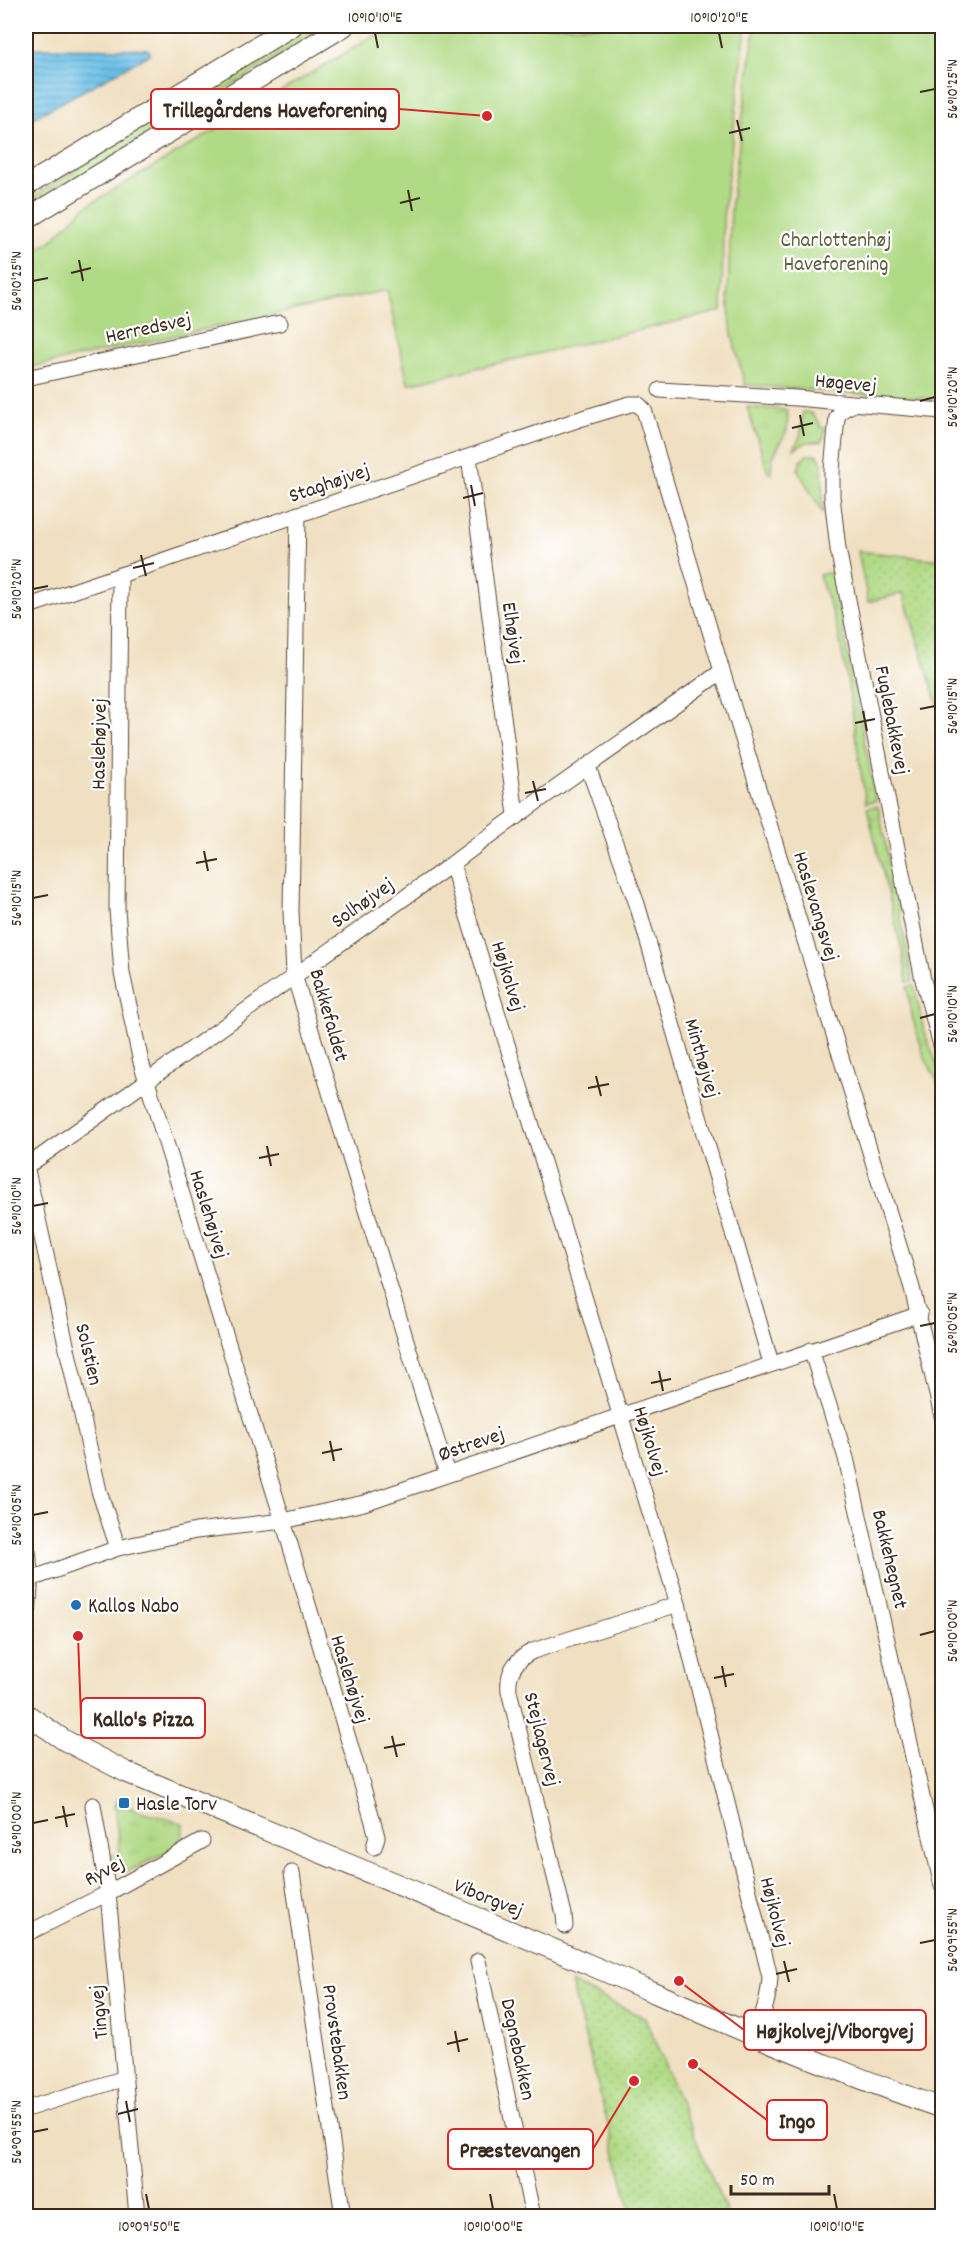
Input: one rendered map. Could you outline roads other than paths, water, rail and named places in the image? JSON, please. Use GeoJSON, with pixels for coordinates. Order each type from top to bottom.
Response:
{"type":"FeatureCollection","features":[{"type":"Feature","properties":{"kind":"street"},"geometry":{"type":"LineString","coordinates":[[26,186],[292,26]]}},
{"type":"Feature","properties":{"kind":"street"},"geometry":{"type":"LineString","coordinates":[[26,219],[344,26]]}},
{"type":"Feature","properties":{"kind":"street","name":"Herredsvej"},"geometry":{"type":"LineString","coordinates":[[26,378],[280,323]]}},
{"type":"Feature","properties":{"kind":"street","name":"Høgevej"},"geometry":{"type":"LineString","coordinates":[[660,390],[942,411]]}},
{"type":"Feature","properties":{"kind":"street","name":"Staghøjvej"},"geometry":{"type":"LineString","coordinates":[[26,607],[630,404],[638,404],[644,410]]}},
{"type":"Feature","properties":{"kind":"street","name":"Fuglebakkevej"},"geometry":{"type":"LineString","coordinates":[[854,404],[842,410],[837,417],[832,496],[837,549],[914,936],[942,1049]]}},
{"type":"Feature","properties":{"kind":"street","name":"Haslevangsvej"},"geometry":{"type":"LineString","coordinates":[[644,410],[920,1314],[942,1416]]}},
{"type":"Feature","properties":{"kind":"street","name":"Elhøjvej"},"geometry":{"type":"LineString","coordinates":[[469,457],[516,815]]}},
{"type":"Feature","properties":{"kind":"street","name":"Bakkefaldet"},"geometry":{"type":"LineString","coordinates":[[298,514],[291,911],[294,975],[447,1474]]}},
{"type":"Feature","properties":{"kind":"street","name":"Haslehøjvej"},"geometry":{"type":"LineString","coordinates":[[120,575],[117,909],[122,973],[141,1062],[283,1521],[377,1837],[374,1847]]}},
{"type":"Feature","properties":{"kind":"street","name":"Solhøjvej"},"geometry":{"type":"LineString","coordinates":[[26,1167],[452,864],[516,815],[588,767],[722,671]]}},
{"type":"Feature","properties":{"kind":"street","name":"Minthøjvej"},"geometry":{"type":"LineString","coordinates":[[588,767],[637,904],[771,1364]]}},
{"type":"Feature","properties":{"kind":"street","name":"Højkolvej"},"geometry":{"type":"LineString","coordinates":[[452,864],[678,1604],[770,1977],[766,2008],[755,2036]]}},
{"type":"Feature","properties":{"kind":"street","name":"Solstien"},"geometry":{"type":"LineString","coordinates":[[26,1167],[99,1491],[118,1548]]}},
{"type":"Feature","properties":{"kind":"street","name":"Østrevej"},"geometry":{"type":"LineString","coordinates":[[28,1580],[118,1548],[196,1531],[283,1521],[364,1503],[920,1314]]}},
{"type":"Feature","properties":{"kind":"street","name":"Bakkehegnet"},"geometry":{"type":"LineString","coordinates":[[811,1350],[846,1458],[942,1886]]}},
{"type":"Feature","properties":{"kind":"street"},"geometry":{"type":"LineString","coordinates":[[26,1554],[28,1580],[26,1608]]}},
{"type":"Feature","properties":{"kind":"street","name":"Stejlagervej"},"geometry":{"type":"LineString","coordinates":[[565,1926],[564,1914],[509,1691],[510,1673],[518,1661],[533,1651],[678,1604]]}},
{"type":"Feature","properties":{"kind":"street","name":"Viborgvej"},"geometry":{"type":"LineString","coordinates":[[26,1714],[64,1740],[126,1772],[755,2036],[889,2090],[942,2108]]}},
{"type":"Feature","properties":{"kind":"street","name":"Tingvej"},"geometry":{"type":"LineString","coordinates":[[93,1805],[108,1893],[137,2217]]}},
{"type":"Feature","properties":{"kind":"street","name":"Ryvej"},"geometry":{"type":"LineString","coordinates":[[26,1934],[108,1893],[202,1841]]}},
{"type":"Feature","properties":{"kind":"street","name":"Provstebakken"},"geometry":{"type":"LineString","coordinates":[[292,1874],[343,2217]]}},
{"type":"Feature","properties":{"kind":"street","name":"Degnebakken"},"geometry":{"type":"LineString","coordinates":[[478,1960],[533,2217]]}},
{"type":"Feature","properties":{"kind":"street"},"geometry":{"type":"LineString","coordinates":[[26,2109],[125,2078]]}},
{"type":"Feature","properties":{"kind":"water"},"geometry":{"type":"Polygon","coordinates":[[[26,48],[147,49],[150,52],[149,55],[33,118],[26,117],[26,48]]]}},
{"type":"Feature","properties":{"kind":"place","name":"Trillegårdens Haveforening"},"geometry":{"type":"Point","coordinates":[487,116]}},
{"type":"Feature","properties":{"kind":"place","name":"Kallos Nabo"},"geometry":{"type":"Point","coordinates":[76,1605]}},
{"type":"Feature","properties":{"kind":"place","name":"Kallo's Pizza"},"geometry":{"type":"Point","coordinates":[78,1636]}},
{"type":"Feature","properties":{"kind":"place","name":"Hasle Torv"},"geometry":{"type":"Point","coordinates":[124,1803]}},
{"type":"Feature","properties":{"kind":"place","name":"Højkolvej/Viborgvej"},"geometry":{"type":"Point","coordinates":[679,1981]}},
{"type":"Feature","properties":{"kind":"place","name":"Ingo"},"geometry":{"type":"Point","coordinates":[693,2064]}},
{"type":"Feature","properties":{"kind":"place","name":"Præstevangen"},"geometry":{"type":"Point","coordinates":[634,2081]}},
{"type":"Feature","properties":{"kind":"park label","name":"Charlottenhøj Haveforening"},"geometry":{"type":"Point","coordinates":[836,251]}}]}
